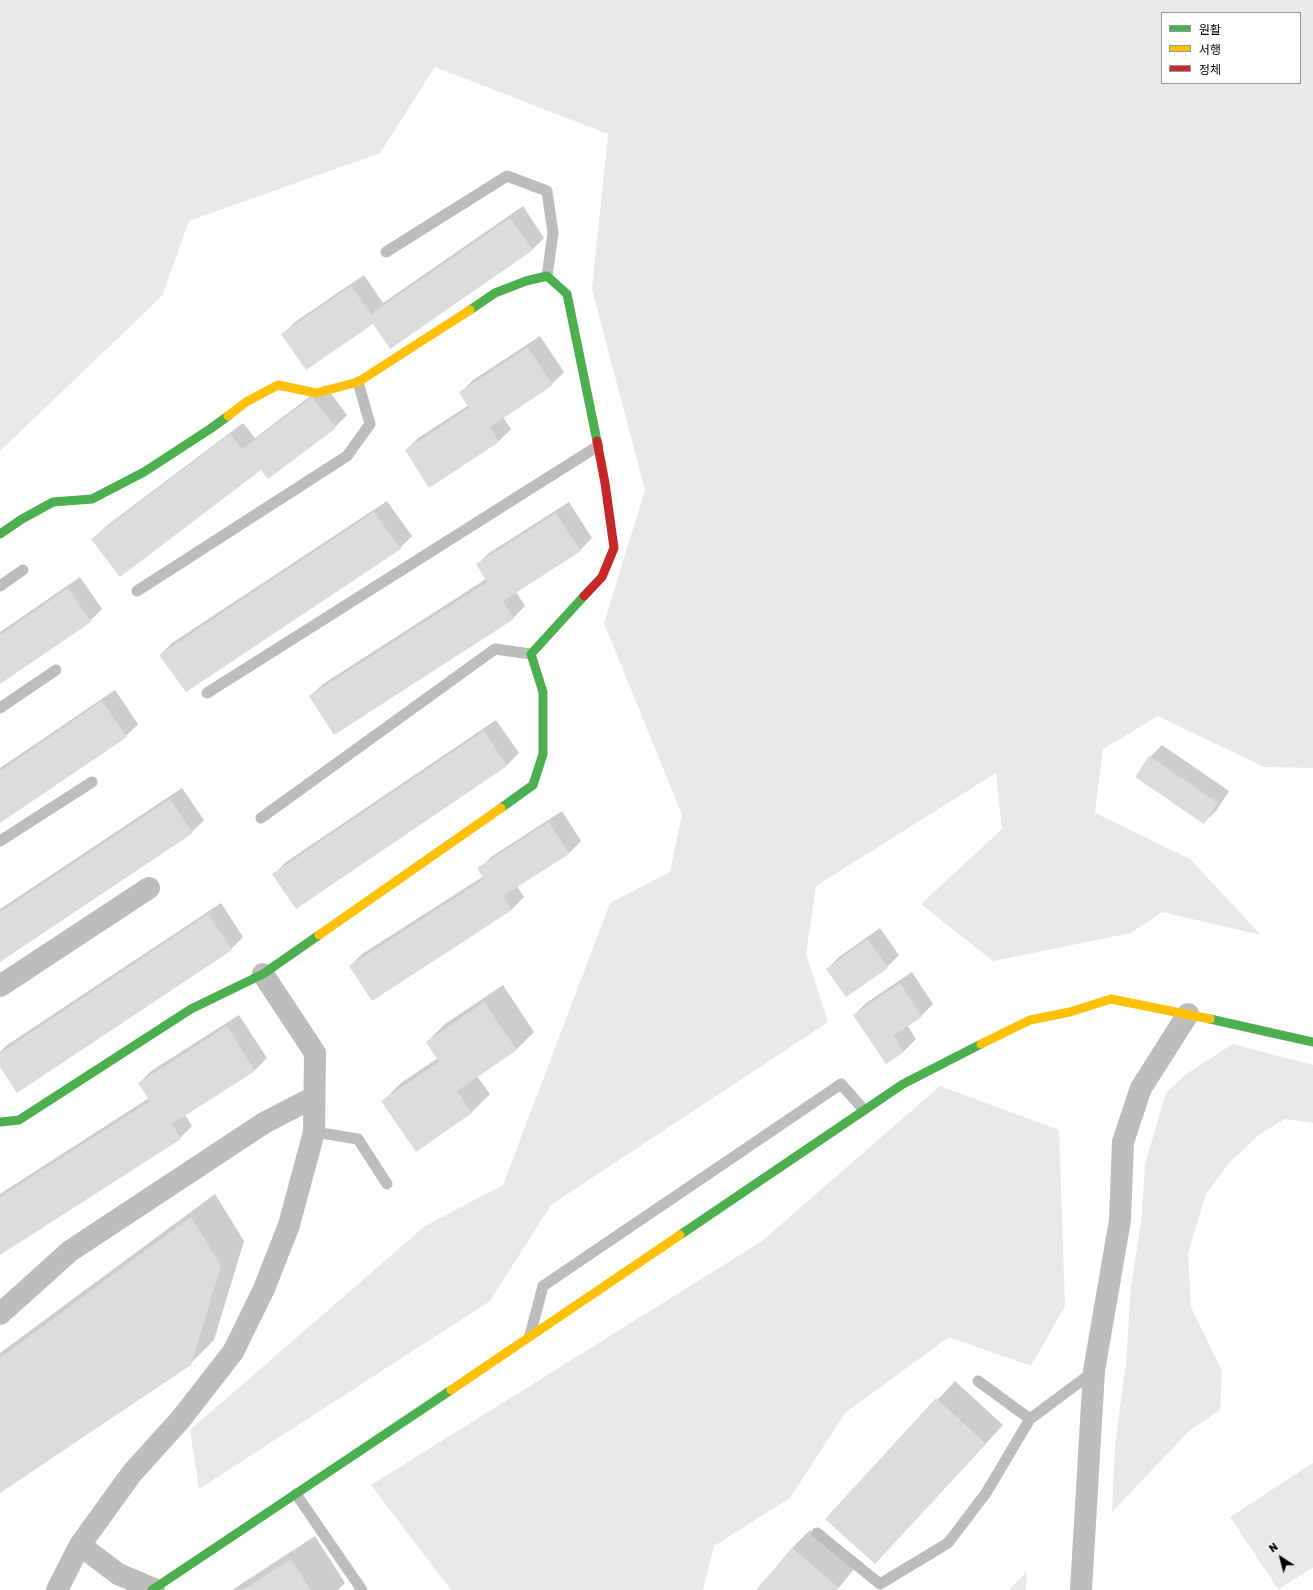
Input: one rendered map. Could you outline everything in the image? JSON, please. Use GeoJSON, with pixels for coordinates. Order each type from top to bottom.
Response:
{"type":"FeatureCollection","features":[{"type":"Feature","properties":{"kind":"street"},"geometry":{"type":"LineString","coordinates":[[0,534],[22,519],[53,502],[92,499],[144,472],[210,429],[246,402],[278,385],[316,393],[358,382],[495,293],[526,281],[547,276],[567,294],[605,483],[614,548],[602,577],[531,654],[542,692],[543,754],[534,785],[263,974],[191,1009],[19,1120],[0,1122]]}},
{"type":"Feature","properties":{"kind":"street"},"geometry":{"type":"LineString","coordinates":[[0,986],[149,888]]}},
{"type":"Feature","properties":{"kind":"street"},"geometry":{"type":"LineString","coordinates":[[57,1590],[80,1545],[132,1473],[180,1420],[233,1352],[264,1289],[289,1225],[314,1132],[316,1053],[263,974]]}},
{"type":"Feature","properties":{"kind":"street"},"geometry":{"type":"LineString","coordinates":[[80,1545],[118,1574],[153,1590],[903,1084],[1030,1020],[1070,1012],[1111,999],[1188,1014],[1313,1042]]}},
{"type":"Feature","properties":{"kind":"street"},"geometry":{"type":"LineString","coordinates":[[1081,1590],[1094,1371],[1120,1220],[1123,1142],[1141,1088],[1188,1014]]}},
{"type":"Feature","properties":{"kind":"street"},"geometry":{"type":"LineString","coordinates":[[0,1314],[70,1251],[264,1124],[314,1097]]}},
{"type":"Feature","properties":{"kind":"lane"},"geometry":{"type":"LineString","coordinates":[[386,252],[507,176],[547,191],[553,233],[547,276]]}},
{"type":"Feature","properties":{"kind":"lane"},"geometry":{"type":"LineString","coordinates":[[137,591],[347,456],[370,424],[358,382]]}},
{"type":"Feature","properties":{"kind":"lane"},"geometry":{"type":"LineString","coordinates":[[207,693],[598,446]]}},
{"type":"Feature","properties":{"kind":"lane"},"geometry":{"type":"LineString","coordinates":[[0,586],[23,570]]}},
{"type":"Feature","properties":{"kind":"lane"},"geometry":{"type":"LineString","coordinates":[[261,818],[495,649],[531,654]]}},
{"type":"Feature","properties":{"kind":"lane"},"geometry":{"type":"LineString","coordinates":[[0,708],[56,670]]}},
{"type":"Feature","properties":{"kind":"lane"},"geometry":{"type":"LineString","coordinates":[[0,841],[92,782]]}},
{"type":"Feature","properties":{"kind":"lane"},"geometry":{"type":"LineString","coordinates":[[529,1337],[544,1286],[828,1092],[841,1084],[864,1110]]}},
{"type":"Feature","properties":{"kind":"lane"},"geometry":{"type":"LineString","coordinates":[[314,1132],[358,1139],[387,1184]]}},
{"type":"Feature","properties":{"kind":"lane"},"geometry":{"type":"LineString","coordinates":[[817,1533],[880,1584],[948,1543],[986,1493],[1030,1419],[1094,1371]]}},
{"type":"Feature","properties":{"kind":"lane"},"geometry":{"type":"LineString","coordinates":[[978,1381],[1030,1419]]}},
{"type":"Feature","properties":{"kind":"lane"},"geometry":{"type":"LineString","coordinates":[[296,1494],[362,1590]]}},
{"type":"Feature","properties":{"kind":"shaded area"},"geometry":{"type":"Polygon","coordinates":[[[0,0],[1313,0],[1313,768],[1264,767],[1158,716],[1103,749],[1095,813],[1190,859],[1261,935],[1162,912],[1131,933],[993,961],[921,904],[1002,829],[996,773],[816,886],[806,954],[828,1022],[551,1205],[490,1301],[199,1489],[190,1430],[425,1226],[503,1185],[610,903],[670,872],[682,815],[604,623],[645,490],[592,289],[608,134],[435,67],[380,153],[189,221],[162,296],[0,451],[0,0]]]}},
{"type":"Feature","properties":{"kind":"shaded area"},"geometry":{"type":"Polygon","coordinates":[[[1233,1044],[1313,1065],[1313,1123],[1285,1119],[1260,1134],[1229,1163],[1206,1194],[1188,1253],[1191,1307],[1222,1371],[1220,1410],[1189,1431],[1112,1512],[1115,1446],[1126,1362],[1131,1287],[1141,1223],[1145,1164],[1166,1093],[1186,1074],[1233,1044]]]}},
{"type":"Feature","properties":{"kind":"shaded area"},"geometry":{"type":"Polygon","coordinates":[[[940,1086],[1059,1130],[1065,1306],[1031,1366],[949,1337],[845,1413],[790,1498],[714,1546],[703,1590],[451,1590],[371,1485],[762,1241],[940,1086]]]}},
{"type":"Feature","properties":{"kind":"shaded area"},"geometry":{"type":"Polygon","coordinates":[[[1313,1463],[1313,1568],[1278,1589],[1230,1517],[1313,1463]]]}},
{"type":"Feature","properties":{"kind":"shaded area"},"geometry":{"type":"Polygon","coordinates":[[[1027,1571],[1026,1590],[1009,1590],[1027,1571]]]}},
{"type":"Feature","properties":{"kind":"building"},"geometry":{"type":"Polygon","coordinates":[[[510,218],[533,250],[390,349],[373,324],[306,370],[281,334],[351,286],[371,314],[510,218]]]}},
{"type":"Feature","properties":{"kind":"building"},"geometry":{"type":"Polygon","coordinates":[[[528,347],[553,385],[490,427],[499,442],[429,488],[405,450],[469,408],[459,392],[528,347]]]}},
{"type":"Feature","properties":{"kind":"building"},"geometry":{"type":"Polygon","coordinates":[[[312,397],[336,428],[268,479],[261,470],[120,577],[91,539],[230,434],[242,449],[312,397]]]}},
{"type":"Feature","properties":{"kind":"building"},"geometry":{"type":"Polygon","coordinates":[[[374,512],[401,549],[186,692],[159,655],[374,512]]]}},
{"type":"Feature","properties":{"kind":"building"},"geometry":{"type":"Polygon","coordinates":[[[556,513],[581,551],[503,601],[514,619],[334,735],[309,696],[487,582],[476,564],[556,513]]]}},
{"type":"Feature","properties":{"kind":"building"},"geometry":{"type":"Polygon","coordinates":[[[68,588],[91,622],[0,684],[0,635],[68,588]]]}},
{"type":"Feature","properties":{"kind":"building"},"geometry":{"type":"Polygon","coordinates":[[[102,701],[127,737],[0,823],[0,771],[102,701]]]}},
{"type":"Feature","properties":{"kind":"building"},"geometry":{"type":"Polygon","coordinates":[[[484,731],[507,766],[296,909],[272,874],[484,731]]]}},
{"type":"Feature","properties":{"kind":"building"},"geometry":{"type":"Polygon","coordinates":[[[1149,756],[1218,803],[1204,824],[1135,777],[1149,756]]]}},
{"type":"Feature","properties":{"kind":"building"},"geometry":{"type":"Polygon","coordinates":[[[170,799],[193,833],[0,962],[0,912],[170,799]]]}},
{"type":"Feature","properties":{"kind":"building"},"geometry":{"type":"Polygon","coordinates":[[[549,822],[569,854],[503,896],[512,910],[372,1001],[349,966],[484,879],[477,868],[549,822]]]}},
{"type":"Feature","properties":{"kind":"building"},"geometry":{"type":"Polygon","coordinates":[[[208,914],[232,950],[17,1093],[0,1067],[0,1053],[208,914]]]}},
{"type":"Feature","properties":{"kind":"building"},"geometry":{"type":"Polygon","coordinates":[[[867,939],[888,968],[846,997],[826,969],[867,939]]]}},
{"type":"Feature","properties":{"kind":"building"},"geometry":{"type":"Polygon","coordinates":[[[900,983],[922,1017],[894,1035],[904,1052],[886,1064],[853,1015],[900,983]]]}},
{"type":"Feature","properties":{"kind":"building"},"geometry":{"type":"Polygon","coordinates":[[[484,1002],[517,1050],[457,1091],[472,1113],[416,1152],[381,1101],[439,1062],[426,1042],[484,1002]]]}},
{"type":"Feature","properties":{"kind":"building"},"geometry":{"type":"Polygon","coordinates":[[[227,1026],[255,1071],[172,1124],[181,1139],[0,1255],[0,1197],[150,1101],[138,1083],[227,1026]]]}},
{"type":"Feature","properties":{"kind":"building"},"geometry":{"type":"Polygon","coordinates":[[[191,1217],[221,1266],[191,1365],[0,1493],[0,1358],[191,1217]]]}},
{"type":"Feature","properties":{"kind":"building"},"geometry":{"type":"Polygon","coordinates":[[[936,1398],[986,1444],[875,1564],[825,1519],[936,1398]]]}},
{"type":"Feature","properties":{"kind":"building"},"geometry":{"type":"Polygon","coordinates":[[[792,1548],[838,1587],[836,1590],[756,1590],[792,1548]]]}},
{"type":"Feature","properties":{"kind":"building"},"geometry":{"type":"Polygon","coordinates":[[[291,1559],[311,1590],[243,1590],[291,1559]]]}},
{"type":"Feature","properties":{"kind":"traffic: fast"},"geometry":{"type":"LineString","coordinates":[[470,310],[495,293],[526,281],[547,276],[567,294],[597,441]]}},
{"type":"Feature","properties":{"kind":"traffic: fast"},"geometry":{"type":"LineString","coordinates":[[0,534],[22,519],[53,502],[92,499],[144,472],[228,416]]}},
{"type":"Feature","properties":{"kind":"traffic: fast"},"geometry":{"type":"LineString","coordinates":[[501,808],[533,785],[543,754],[543,692],[531,654],[584,596]]}},
{"type":"Feature","properties":{"kind":"traffic: fast"},"geometry":{"type":"LineString","coordinates":[[0,1122],[19,1120],[191,1009],[263,974],[319,935]]}},
{"type":"Feature","properties":{"kind":"traffic: fast"},"geometry":{"type":"LineString","coordinates":[[1210,1019],[1313,1042]]}},
{"type":"Feature","properties":{"kind":"traffic: fast"},"geometry":{"type":"LineString","coordinates":[[680,1235],[903,1084],[981,1044]]}},
{"type":"Feature","properties":{"kind":"traffic: fast"},"geometry":{"type":"LineString","coordinates":[[152,1590],[451,1390]]}},
{"type":"Feature","properties":{"kind":"traffic: slow"},"geometry":{"type":"LineString","coordinates":[[228,416],[246,402],[278,385],[316,393],[358,382],[470,310]]}},
{"type":"Feature","properties":{"kind":"traffic: slow"},"geometry":{"type":"LineString","coordinates":[[319,935],[501,808]]}},
{"type":"Feature","properties":{"kind":"traffic: slow"},"geometry":{"type":"LineString","coordinates":[[981,1044],[1030,1020],[1070,1012],[1111,999],[1210,1019]]}},
{"type":"Feature","properties":{"kind":"traffic: slow"},"geometry":{"type":"LineString","coordinates":[[451,1390],[680,1235]]}},
{"type":"Feature","properties":{"kind":"traffic: jam"},"geometry":{"type":"LineString","coordinates":[[584,596],[602,577],[614,548],[605,483],[597,441]]}}]}
